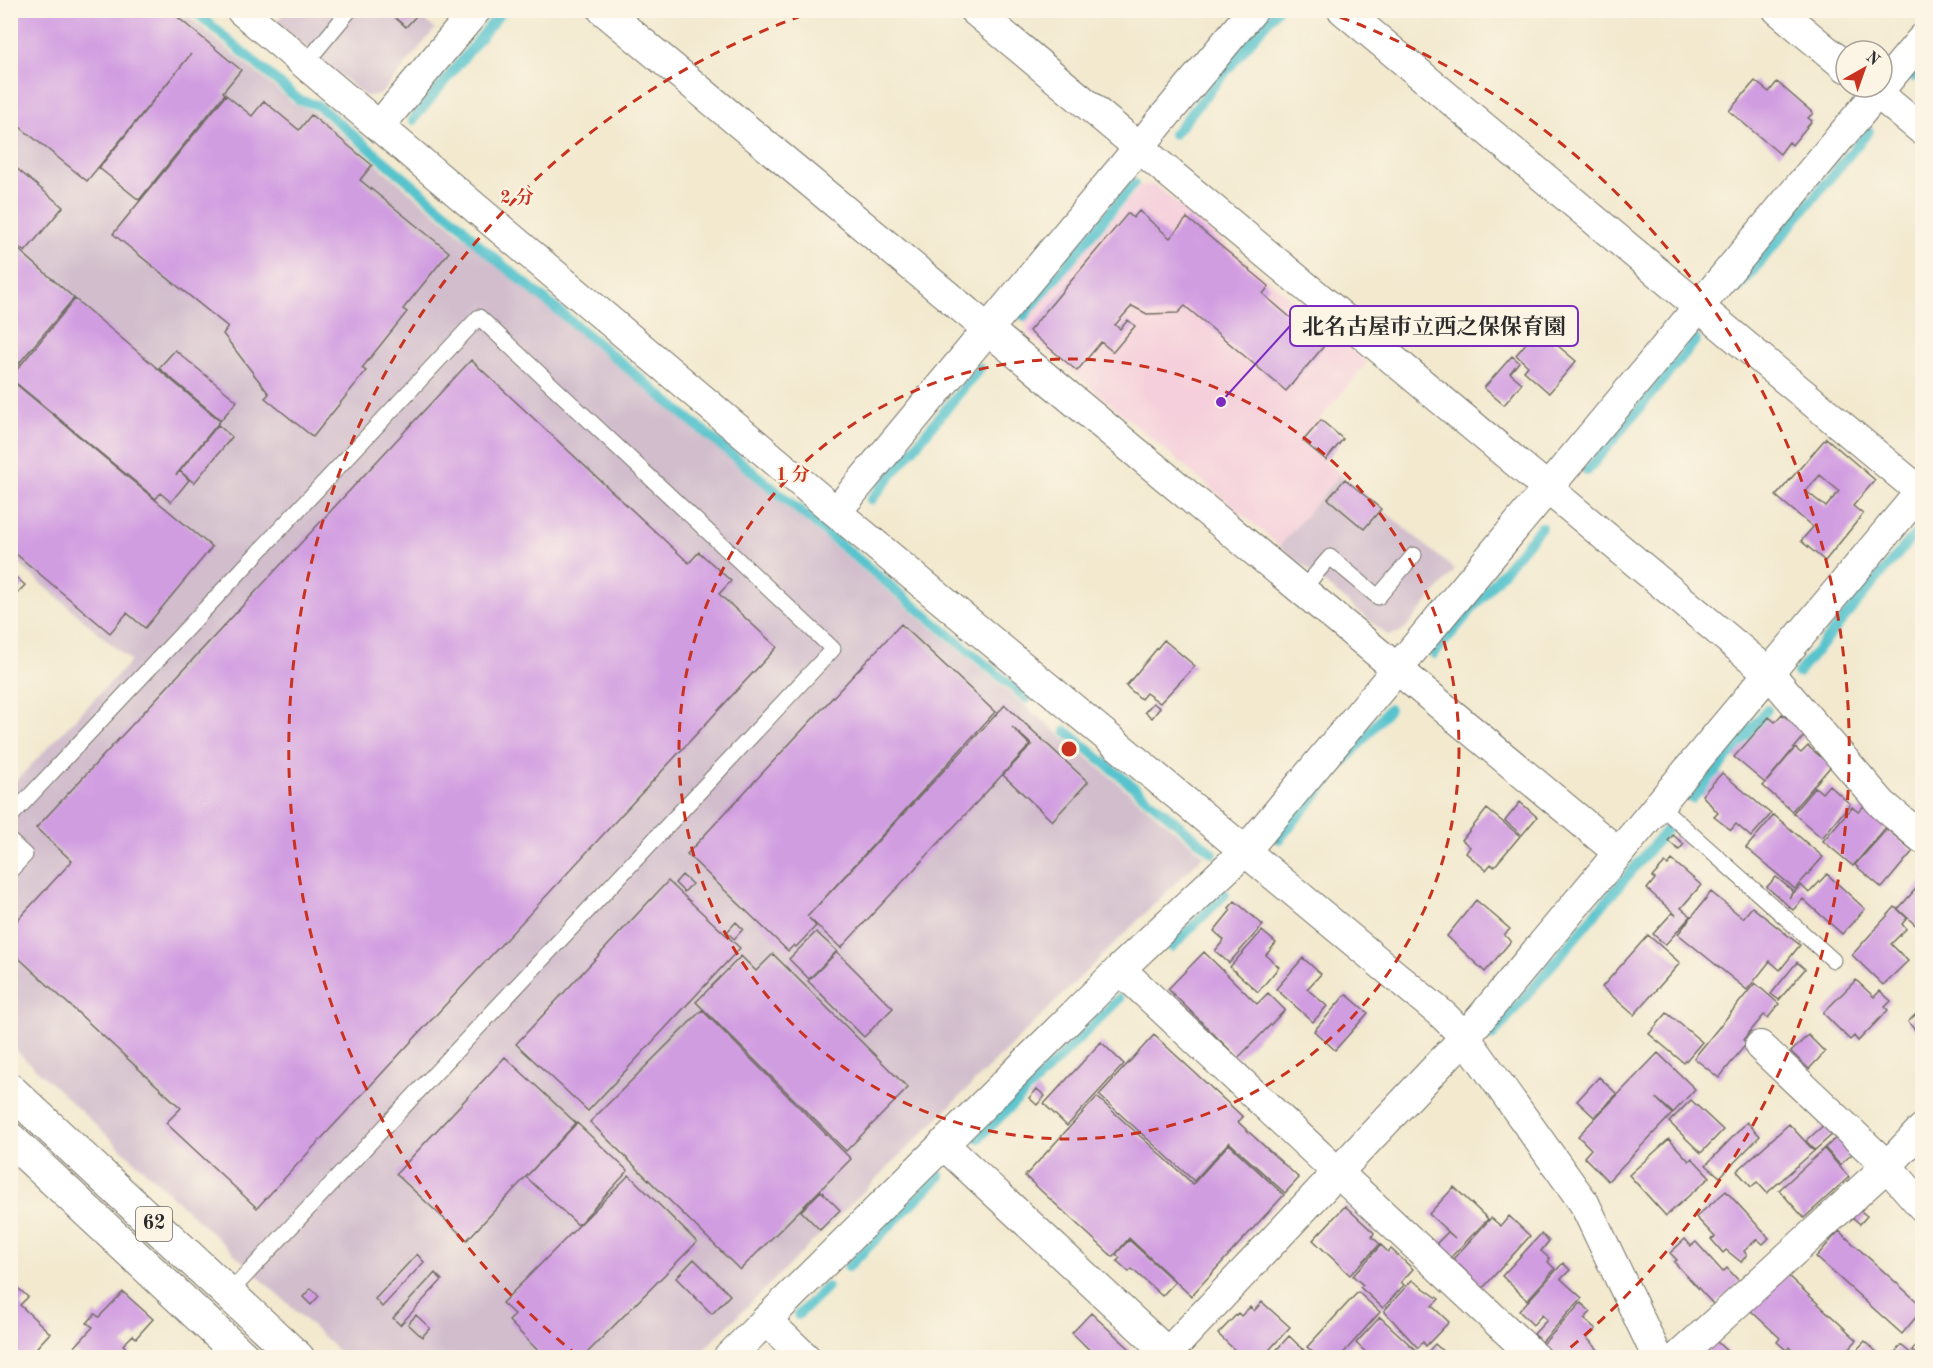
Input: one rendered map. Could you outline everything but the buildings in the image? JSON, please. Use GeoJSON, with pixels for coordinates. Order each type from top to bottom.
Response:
{"type":"FeatureCollection","features":[{"type":"Feature","properties":{"kind":"main road","name":"62"},"geometry":{"type":"LineString","coordinates":[[10,1090],[298,1358]]}},
{"type":"Feature","properties":{"kind":"main road","name":"62"},"geometry":{"type":"LineString","coordinates":[[10,1139],[244,1358]]}},
{"type":"Feature","properties":{"kind":"street"},"geometry":{"type":"LineString","coordinates":[[241,10],[836,512],[1443,1016],[1465,1037],[1584,1203],[1658,1358]]}},
{"type":"Feature","properties":{"kind":"street"},"geometry":{"type":"LineString","coordinates":[[380,125],[476,10]]}},
{"type":"Feature","properties":{"kind":"street"},"geometry":{"type":"LineString","coordinates":[[603,10],[1619,853]]}},
{"type":"Feature","properties":{"kind":"street"},"geometry":{"type":"LineString","coordinates":[[974,10],[1769,673],[1882,804],[1923,838]]}},
{"type":"Feature","properties":{"kind":"street"},"geometry":{"type":"LineString","coordinates":[[836,512],[1253,10]]}},
{"type":"Feature","properties":{"kind":"street"},"geometry":{"type":"LineString","coordinates":[[943,1144],[1168,1356],[1465,1037],[1922,492],[1343,10]]}},
{"type":"Feature","properties":{"kind":"street"},"geometry":{"type":"LineString","coordinates":[[1778,10],[1834,57]]}},
{"type":"Feature","properties":{"kind":"street"},"geometry":{"type":"LineString","coordinates":[[1894,69],[1923,39]]}},
{"type":"Feature","properties":{"kind":"street"},"geometry":{"type":"LineString","coordinates":[[728,1358],[1120,969],[1245,850],[1699,307],[1867,99]]}},
{"type":"Feature","properties":{"kind":"street"},"geometry":{"type":"LineString","coordinates":[[1885,99],[1923,130]]}},
{"type":"Feature","properties":{"kind":"street"},"geometry":{"type":"LineString","coordinates":[[1120,969],[1337,1175],[1536,1358]]}},
{"type":"Feature","properties":{"kind":"street"},"geometry":{"type":"LineString","coordinates":[[1760,1046],[1887,1166],[1923,1206]]}},
{"type":"Feature","properties":{"kind":"street"},"geometry":{"type":"LineString","coordinates":[[1677,1358],[1887,1166],[1923,1129]]}},
{"type":"Feature","properties":{"kind":"street"},"geometry":{"type":"LineString","coordinates":[[766,1320],[806,1358]]}},
{"type":"Feature","properties":{"kind":"lane"},"geometry":{"type":"LineString","coordinates":[[305,64],[348,12]]}},
{"type":"Feature","properties":{"kind":"lane"},"geometry":{"type":"LineString","coordinates":[[10,817],[479,317],[833,649],[229,1293]]}},
{"type":"Feature","properties":{"kind":"lane"},"geometry":{"type":"LineString","coordinates":[[1302,590],[1330,557],[1378,597],[1414,555]]}},
{"type":"Feature","properties":{"kind":"lane"},"geometry":{"type":"LineString","coordinates":[[1659,805],[1833,960]]}},
{"type":"Feature","properties":{"kind":"lane"},"geometry":{"type":"LineString","coordinates":[[10,842],[25,855],[10,871]]}},
{"type":"Feature","properties":{"kind":"shaded area"},"geometry":{"type":"Polygon","coordinates":[[[412,10],[435,29],[381,94],[365,96],[276,22],[286,11],[412,10]]]}},
{"type":"Feature","properties":{"kind":"shaded area"},"geometry":{"type":"Polygon","coordinates":[[[11,11],[182,11],[293,103],[313,111],[1204,855],[696,1357],[345,1357],[11,1046],[10,787],[131,661],[11,557],[11,11]]]}},
{"type":"Feature","properties":{"kind":"shaded area"},"geometry":{"type":"Polygon","coordinates":[[[1140,185],[1155,185],[1367,363],[1301,441],[1340,474],[1280,546],[1027,334],[1025,322],[1140,185]]]}},
{"type":"Feature","properties":{"kind":"shaded area"},"geometry":{"type":"Polygon","coordinates":[[[1340,474],[1455,570],[1402,632],[1387,635],[1280,546],[1340,474]]]}},
{"type":"Feature","properties":{"kind":"waterway"},"geometry":{"type":"LineString","coordinates":[[193,10],[299,100],[317,105],[461,225],[480,246],[1027,699]]}},
{"type":"Feature","properties":{"kind":"waterway"},"geometry":{"type":"LineString","coordinates":[[413,120],[503,10]]}},
{"type":"Feature","properties":{"kind":"waterway"},"geometry":{"type":"LineString","coordinates":[[1174,134],[1277,10]]}},
{"type":"Feature","properties":{"kind":"waterway"},"geometry":{"type":"LineString","coordinates":[[1914,77],[1922,67]]}},
{"type":"Feature","properties":{"kind":"waterway"},"geometry":{"type":"LineString","coordinates":[[1739,288],[1869,131]]}},
{"type":"Feature","properties":{"kind":"waterway"},"geometry":{"type":"LineString","coordinates":[[1024,316],[1134,183]]}},
{"type":"Feature","properties":{"kind":"waterway"},"geometry":{"type":"LineString","coordinates":[[1587,471],[1696,340]]}},
{"type":"Feature","properties":{"kind":"waterway"},"geometry":{"type":"LineString","coordinates":[[871,500],[980,368]]}},
{"type":"Feature","properties":{"kind":"waterway"},"geometry":{"type":"LineString","coordinates":[[1434,654],[1541,527]]}},
{"type":"Feature","properties":{"kind":"waterway"},"geometry":{"type":"LineString","coordinates":[[1798,673],[1920,528]]}},
{"type":"Feature","properties":{"kind":"waterway"},"geometry":{"type":"LineString","coordinates":[[1279,839],[1389,709]]}},
{"type":"Feature","properties":{"kind":"waterway"},"geometry":{"type":"LineString","coordinates":[[1692,799],[1767,710]]}},
{"type":"Feature","properties":{"kind":"waterway"},"geometry":{"type":"LineString","coordinates":[[1066,731],[1213,853]]}},
{"type":"Feature","properties":{"kind":"waterway"},"geometry":{"type":"LineString","coordinates":[[1492,1036],[1667,829]]}},
{"type":"Feature","properties":{"kind":"waterway"},"geometry":{"type":"LineString","coordinates":[[1172,947],[1225,894]]}},
{"type":"Feature","properties":{"kind":"waterway"},"geometry":{"type":"LineString","coordinates":[[978,1139],[1119,999]]}},
{"type":"Feature","properties":{"kind":"waterway"},"geometry":{"type":"LineString","coordinates":[[848,1267],[940,1176]]}},
{"type":"Feature","properties":{"kind":"waterway"},"geometry":{"type":"LineString","coordinates":[[798,1315],[827,1287]]}},
{"type":"Feature","properties":{"kind":"waterway"},"geometry":{"type":"LineString","coordinates":[[755,1358],[760,1353]]}},
{"type":"Feature","properties":{"kind":"place","name":"北名古屋市立西之保保育園"},"geometry":{"type":"Point","coordinates":[1221,402]}}]}
